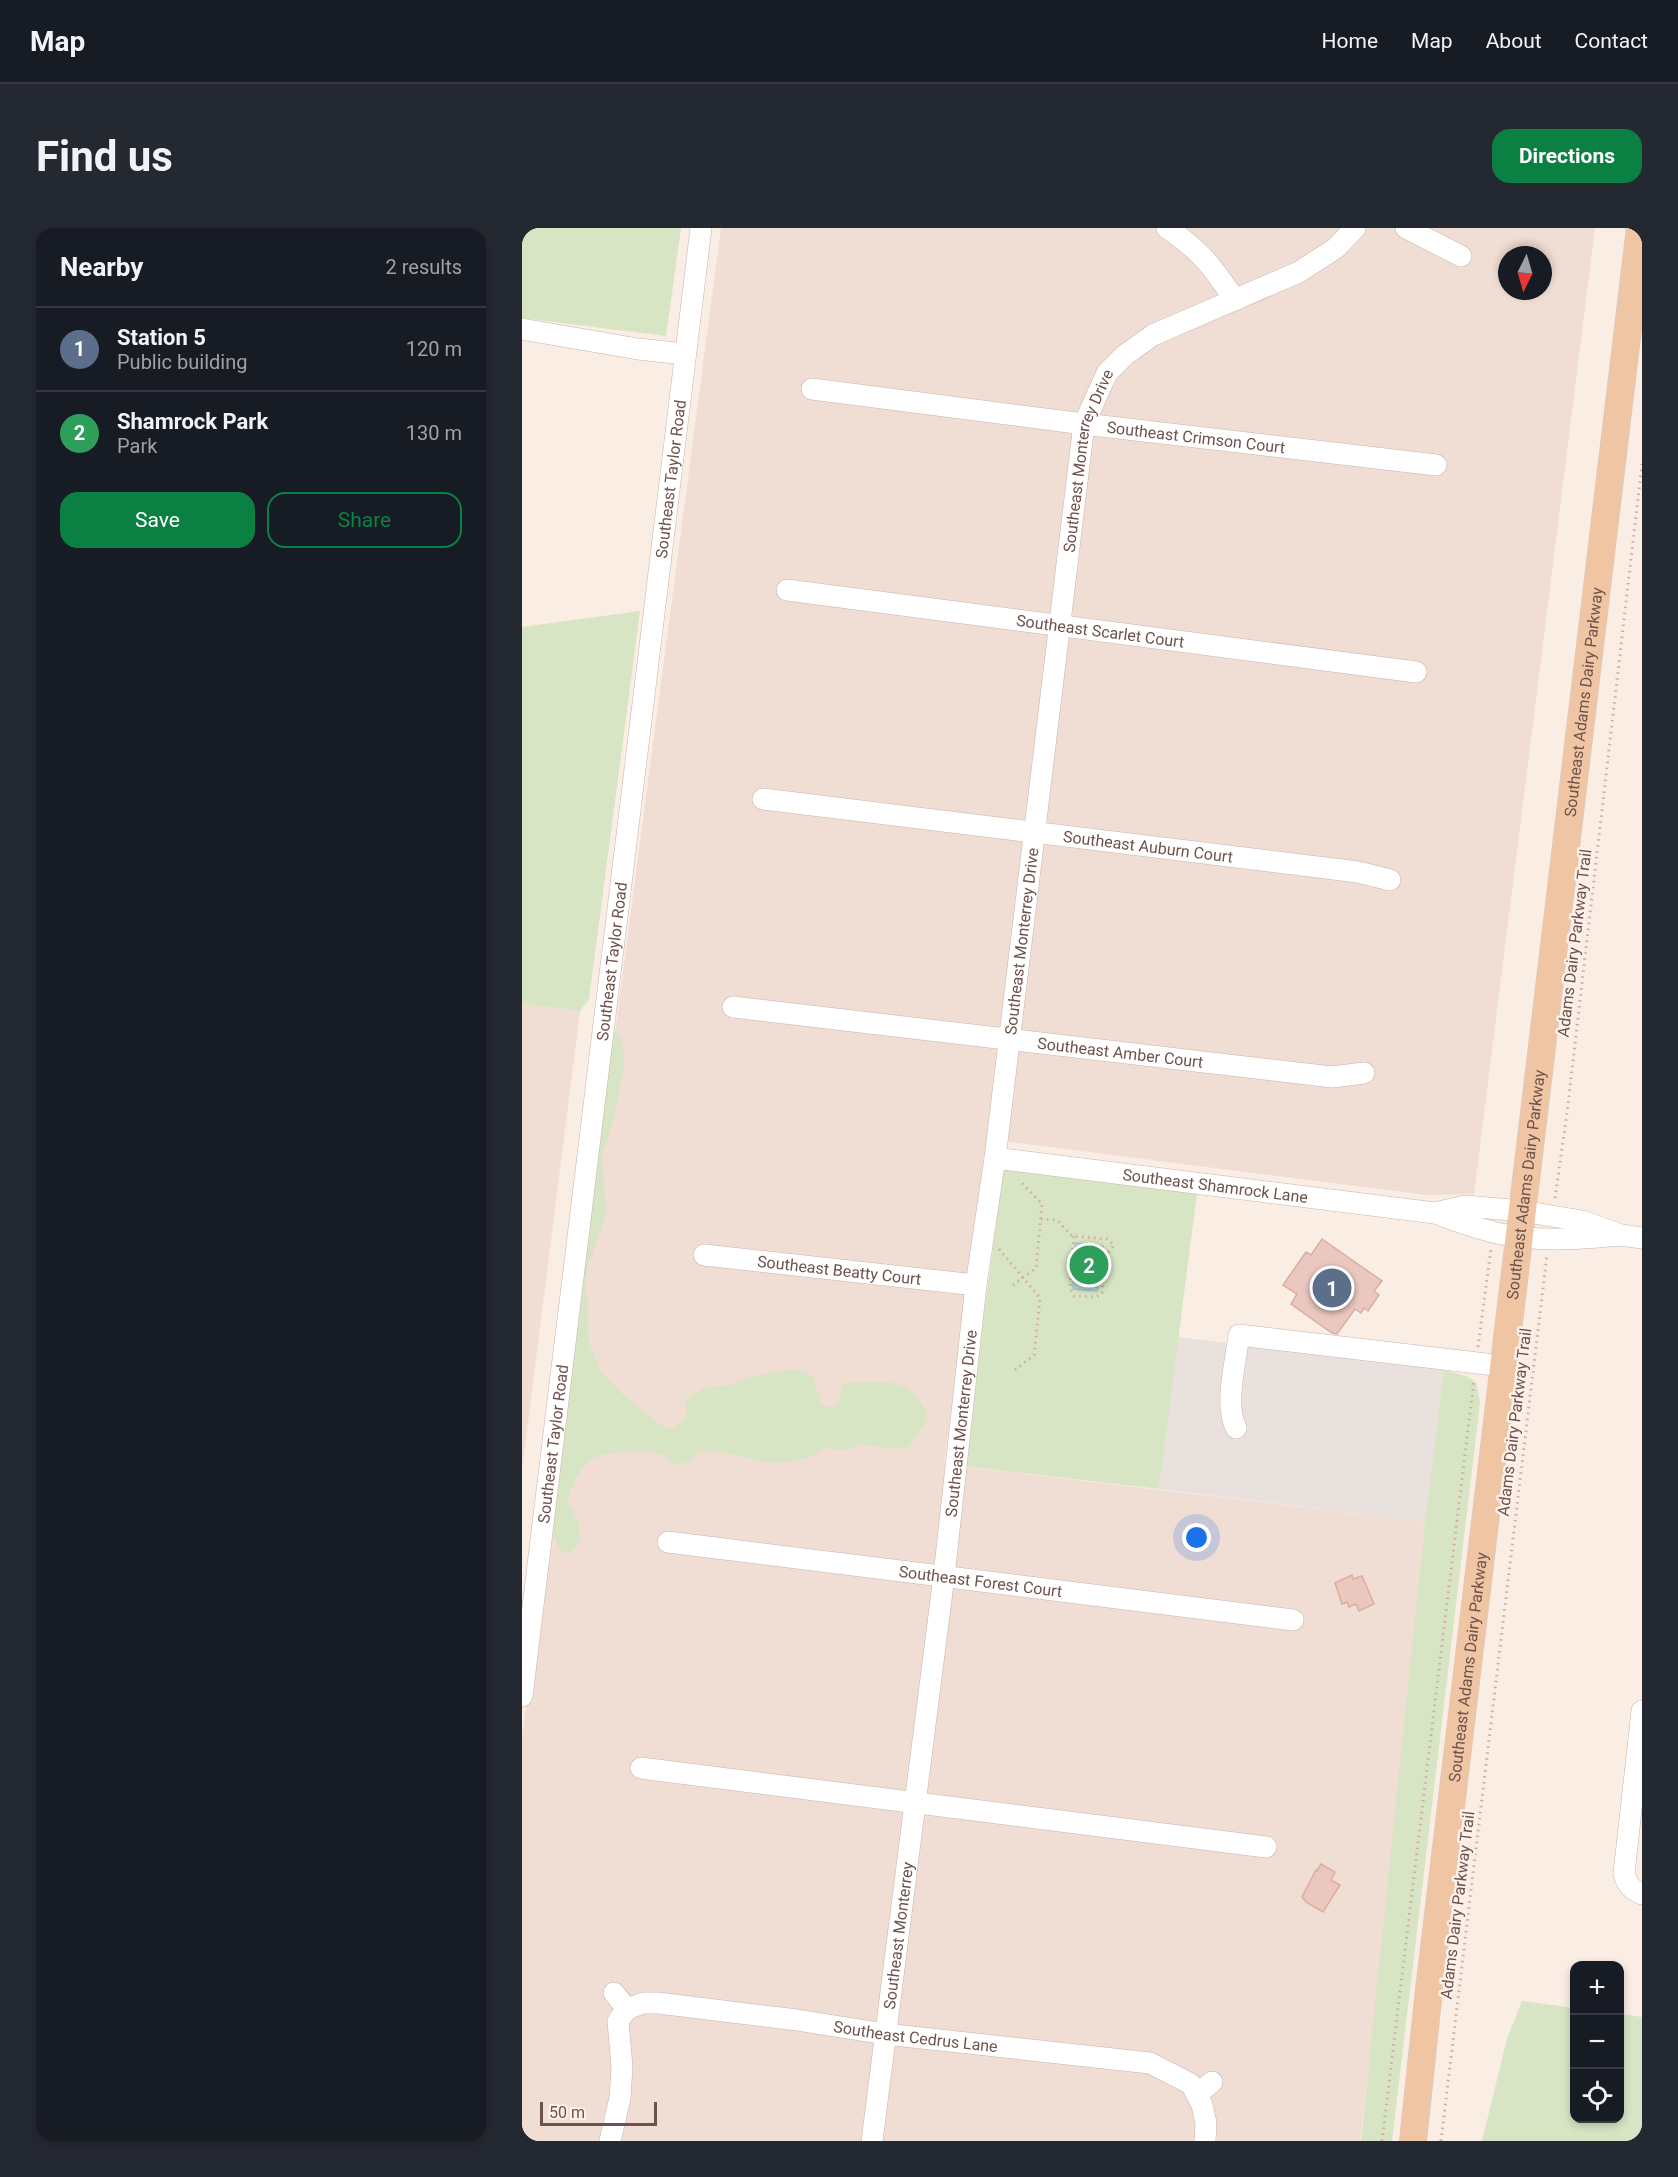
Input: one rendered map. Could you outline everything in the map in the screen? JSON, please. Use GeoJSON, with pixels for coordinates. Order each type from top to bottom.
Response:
{"type":"FeatureCollection","features":[{"type":"Feature","properties":{"kind":"main road","name":"Southeast Adams Dairy Parkway"},"geometry":{"type":"LineString","coordinates":[[1413,2141],[1503,1366],[1640,228]]}},
{"type":"Feature","properties":{"kind":"street","name":"Southeast Taylor Road"},"geometry":{"type":"LineString","coordinates":[[522,1696],[701,228]]}},
{"type":"Feature","properties":{"kind":"street"},"geometry":{"type":"LineString","coordinates":[[1167,228],[1191,244],[1210,262],[1235,300]]}},
{"type":"Feature","properties":{"kind":"street","name":"Southeast Monterrey Drive"},"geometry":{"type":"LineString","coordinates":[[916,1802],[976,1285],[995,1158],[1036,833],[1084,424],[1107,374],[1125,355],[1153,335],[1299,272],[1336,248],[1355,228]]}},
{"type":"Feature","properties":{"kind":"street"},"geometry":{"type":"LineString","coordinates":[[1406,228],[1461,256]]}},
{"type":"Feature","properties":{"kind":"street"},"geometry":{"type":"LineString","coordinates":[[522,329],[638,349],[686,354]]}},
{"type":"Feature","properties":{"kind":"street","name":"Southeast Crimson Court"},"geometry":{"type":"LineString","coordinates":[[812,389],[1084,424],[1436,465]]}},
{"type":"Feature","properties":{"kind":"street","name":"Southeast Scarlet Court"},"geometry":{"type":"LineString","coordinates":[[787,590],[1416,672]]}},
{"type":"Feature","properties":{"kind":"street","name":"Southeast Auburn Court"},"geometry":{"type":"LineString","coordinates":[[763,799],[1358,872],[1390,880]]}},
{"type":"Feature","properties":{"kind":"street","name":"Southeast Amber Court"},"geometry":{"type":"LineString","coordinates":[[733,1007],[1332,1077],[1364,1073]]}},
{"type":"Feature","properties":{"kind":"street","name":"Southeast Shamrock Lane"},"geometry":{"type":"LineString","coordinates":[[995,1158],[1435,1213],[1465,1206],[1520,1224],[1582,1221],[1632,1237]]}},
{"type":"Feature","properties":{"kind":"street","name":"Southeast Beatty Court"},"geometry":{"type":"LineString","coordinates":[[704,1255],[976,1285]]}},
{"type":"Feature","properties":{"kind":"street"},"geometry":{"type":"LineString","coordinates":[[1236,1428],[1232,1416],[1231,1390],[1239,1335],[1503,1366]]}},
{"type":"Feature","properties":{"kind":"street","name":"Southeast Forest Court"},"geometry":{"type":"LineString","coordinates":[[668,1542],[1293,1620]]}},
{"type":"Feature","properties":{"kind":"street"},"geometry":{"type":"LineString","coordinates":[[1630,1891],[1624,1873],[1642,1711]]}},
{"type":"Feature","properties":{"kind":"street"},"geometry":{"type":"LineString","coordinates":[[641,1768],[1266,1847]]}},
{"type":"Feature","properties":{"kind":"street","name":"Southeast Monterrey"},"geometry":{"type":"LineString","coordinates":[[872,2141],[916,1802]]}},
{"type":"Feature","properties":{"kind":"street","name":"Southeast Cedrus Lane"},"geometry":{"type":"LineString","coordinates":[[610,2141],[620,2098],[618,2021],[620,2001],[658,2003],[797,2020],[885,2034],[1149,2063],[1191,2084],[1205,2088],[1205,2141]]}},
{"type":"Feature","properties":{"kind":"path","name":"Adams Dairy Parkway Trail"},"geometry":{"type":"LineString","coordinates":[[1554,1205],[1567,1113],[1642,464]]}},
{"type":"Feature","properties":{"kind":"path"},"geometry":{"type":"LineString","coordinates":[[1012,1285],[1036,1268],[1042,1204],[1017,1177]]}},
{"type":"Feature","properties":{"kind":"path"},"geometry":{"type":"LineString","coordinates":[[1041,1220],[1057,1220],[1074,1236],[1107,1239],[1114,1245],[1105,1257],[1102,1293],[1096,1297],[1074,1296],[1070,1288],[1074,1236]]}},
{"type":"Feature","properties":{"kind":"path"},"geometry":{"type":"LineString","coordinates":[[1382,2141],[1492,1243]]}},
{"type":"Feature","properties":{"kind":"path","name":"Adams Dairy Parkway Trail"},"geometry":{"type":"LineString","coordinates":[[1441,2141],[1548,1248]]}},
{"type":"Feature","properties":{"kind":"path"},"geometry":{"type":"LineString","coordinates":[[999,1249],[1040,1298],[1034,1355],[1016,1370]]}},
{"type":"Feature","properties":{"kind":"shaded area"},"geometry":{"type":"Polygon","coordinates":[[[721,228],[1595,228],[1474,1194],[1428,1195],[987,1139],[944,1464],[1425,1522],[1380,1972],[1360,2141],[522,2141],[522,1738],[721,228]]]}},
{"type":"Feature","properties":{"kind":"shaded area"},"geometry":{"type":"Polygon","coordinates":[[[522,1004],[580,1011],[522,1470],[522,1004]]]}},
{"type":"Feature","properties":{"kind":"shaded area"},"geometry":{"type":"Polygon","coordinates":[[[1178,1337],[1444,1370],[1425,1522],[1159,1489],[1178,1337]]]}},
{"type":"Feature","properties":{"kind":"green space"},"geometry":{"type":"Polygon","coordinates":[[[522,228],[681,228],[666,336],[522,318],[522,228]]]}},
{"type":"Feature","properties":{"kind":"green space"},"geometry":{"type":"Polygon","coordinates":[[[640,611],[589,999],[580,1011],[522,1004],[522,627],[640,611]]]}},
{"type":"Feature","properties":{"kind":"green space"},"geometry":{"type":"Polygon","coordinates":[[[612,1030],[620,1036],[625,1061],[615,1113],[602,1157],[606,1214],[588,1266],[585,1290],[588,1301],[589,1343],[600,1370],[622,1394],[665,1428],[675,1427],[682,1421],[687,1415],[685,1399],[702,1389],[734,1384],[754,1376],[794,1369],[813,1377],[822,1405],[827,1407],[832,1407],[838,1402],[842,1383],[894,1383],[914,1394],[922,1404],[928,1419],[909,1447],[896,1449],[859,1444],[848,1450],[823,1448],[813,1456],[790,1462],[768,1463],[713,1450],[697,1453],[689,1462],[673,1465],[664,1455],[649,1452],[629,1451],[594,1458],[577,1477],[567,1501],[578,1521],[580,1540],[570,1553],[563,1553],[558,1547],[550,1524],[612,1030]]]}},
{"type":"Feature","properties":{"kind":"green space"},"geometry":{"type":"Polygon","coordinates":[[[1004,1168],[1197,1193],[1159,1489],[963,1466],[1004,1168]]]}},
{"type":"Feature","properties":{"kind":"green space"},"geometry":{"type":"Polygon","coordinates":[[[1444,1370],[1466,1376],[1476,1382],[1480,1403],[1392,2141],[1361,2141],[1425,1522],[1444,1370]]]}},
{"type":"Feature","properties":{"kind":"green space"},"geometry":{"type":"Polygon","coordinates":[[[1522,2001],[1570,2007],[1570,2123],[1624,2123],[1624,2015],[1642,2017],[1642,2141],[1482,2141],[1507,2039],[1522,2001]]]}},
{"type":"Feature","properties":{"kind":"water"},"geometry":{"type":"Polygon","coordinates":[[[1076,1243],[1103,1246],[1097,1291],[1073,1289],[1076,1243]]]}},
{"type":"Feature","properties":{"kind":"building"},"geometry":{"type":"Polygon","coordinates":[[[1322,1239],[1382,1281],[1374,1291],[1379,1295],[1368,1311],[1364,1308],[1361,1313],[1355,1309],[1337,1334],[1332,1333],[1291,1304],[1297,1294],[1283,1285],[1306,1252],[1311,1255],[1322,1239]]]}},
{"type":"Feature","properties":{"kind":"building"},"geometry":{"type":"Polygon","coordinates":[[[1352,1575],[1353,1579],[1362,1576],[1374,1604],[1359,1611],[1356,1604],[1349,1607],[1347,1602],[1342,1604],[1335,1583],[1352,1575]]]}},
{"type":"Feature","properties":{"kind":"building"},"geometry":{"type":"Polygon","coordinates":[[[1321,1864],[1335,1872],[1331,1880],[1340,1885],[1323,1912],[1302,1897],[1321,1864]]]}},
{"type":"Feature","properties":{"kind":"place","name":"Shamrock Park"},"geometry":{"type":"Point","coordinates":[1089,1265]}},
{"type":"Feature","properties":{"kind":"place","name":"Station 5"},"geometry":{"type":"Point","coordinates":[1332,1288]}}]}
